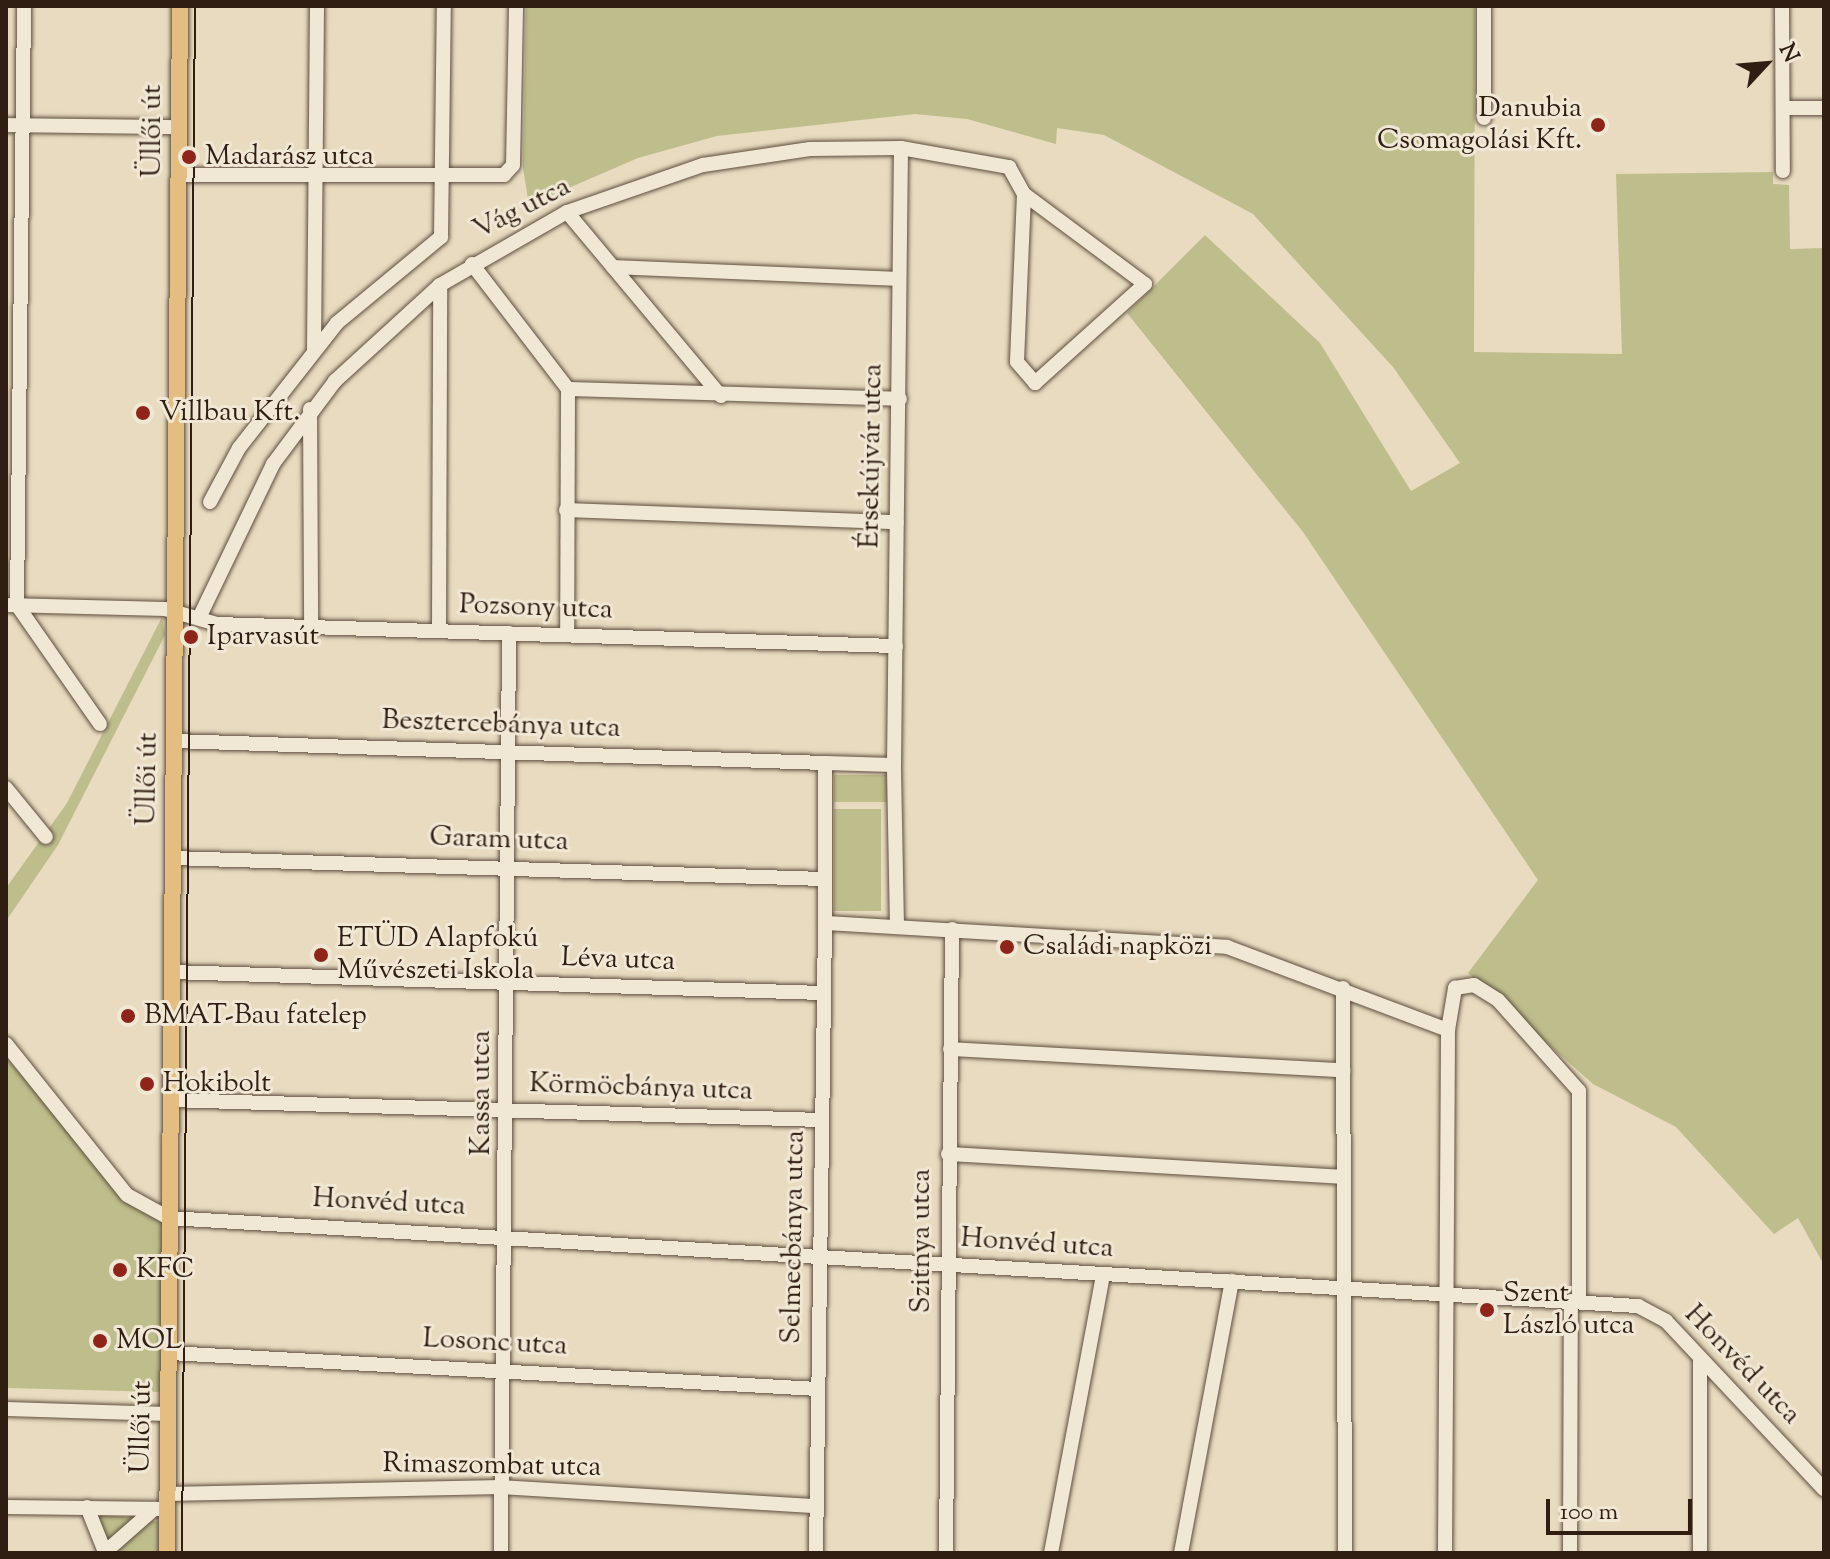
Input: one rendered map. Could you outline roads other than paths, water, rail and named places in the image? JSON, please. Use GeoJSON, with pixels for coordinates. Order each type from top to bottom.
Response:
{"type":"FeatureCollection","features":[{"type":"Feature","properties":{"kind":"main road","name":"Üllői út"},"geometry":{"type":"LineString","coordinates":[[167,1553],[163,1504],[170,1353],[180,6]]}},
{"type":"Feature","properties":{"kind":"street"},"geometry":{"type":"LineString","coordinates":[[24,6],[24,125],[11,605],[100,724]]}},
{"type":"Feature","properties":{"kind":"street"},"geometry":{"type":"LineString","coordinates":[[314,350],[317,6]]}},
{"type":"Feature","properties":{"kind":"street"},"geometry":{"type":"LineString","coordinates":[[443,176],[444,6]]}},
{"type":"Feature","properties":{"kind":"street"},"geometry":{"type":"LineString","coordinates":[[179,175],[314,173],[443,176],[509,171],[516,6]]}},
{"type":"Feature","properties":{"kind":"street"},"geometry":{"type":"LineString","coordinates":[[1484,6],[1484,118]]}},
{"type":"Feature","properties":{"kind":"street"},"geometry":{"type":"LineString","coordinates":[[1782,6],[1783,171]]}},
{"type":"Feature","properties":{"kind":"street"},"geometry":{"type":"LineString","coordinates":[[1783,108],[1824,108]]}},
{"type":"Feature","properties":{"kind":"street"},"geometry":{"type":"LineString","coordinates":[[6,125],[179,127]]}},
{"type":"Feature","properties":{"kind":"street","name":"Vág utca"},"geometry":{"type":"LineString","coordinates":[[199,618],[273,464],[310,409],[440,285],[567,212],[635,184],[755,155],[901,148],[1009,167],[1024,194]]}},
{"type":"Feature","properties":{"kind":"street","name":"Érsekújvár utca"},"geometry":{"type":"LineString","coordinates":[[897,926],[894,765],[901,148]]}},
{"type":"Feature","properties":{"kind":"street","name":"Vág utca"},"geometry":{"type":"LineString","coordinates":[[210,502],[239,448],[314,350],[441,237],[443,176]]}},
{"type":"Feature","properties":{"kind":"street"},"geometry":{"type":"LineString","coordinates":[[1024,194],[1145,284],[1035,383],[1017,362],[1024,194]]}},
{"type":"Feature","properties":{"kind":"street"},"geometry":{"type":"LineString","coordinates":[[567,212],[721,396]]}},
{"type":"Feature","properties":{"kind":"street"},"geometry":{"type":"LineString","coordinates":[[472,264],[568,389],[567,635]]}},
{"type":"Feature","properties":{"kind":"street"},"geometry":{"type":"LineString","coordinates":[[613,267],[899,279]]}},
{"type":"Feature","properties":{"kind":"street"},"geometry":{"type":"LineString","coordinates":[[439,631],[440,285]]}},
{"type":"Feature","properties":{"kind":"street"},"geometry":{"type":"LineString","coordinates":[[568,389],[900,399]]}},
{"type":"Feature","properties":{"kind":"street"},"geometry":{"type":"LineString","coordinates":[[310,409],[311,624]]}},
{"type":"Feature","properties":{"kind":"street"},"geometry":{"type":"LineString","coordinates":[[566,510],[897,522]]}},
{"type":"Feature","properties":{"kind":"street","name":"Pozsony utca"},"geometry":{"type":"LineString","coordinates":[[11,605],[439,631],[896,646]]}},
{"type":"Feature","properties":{"kind":"street","name":"Kassa utca"},"geometry":{"type":"LineString","coordinates":[[501,1553],[502,1369],[508,1235],[509,633]]}},
{"type":"Feature","properties":{"kind":"street","name":"Besztercebánya utca"},"geometry":{"type":"LineString","coordinates":[[175,741],[894,765]]}},
{"type":"Feature","properties":{"kind":"street","name":"Selmecbánya utca"},"geometry":{"type":"LineString","coordinates":[[816,1553],[825,763]]}},
{"type":"Feature","properties":{"kind":"street"},"geometry":{"type":"LineString","coordinates":[[6,788],[46,837]]}},
{"type":"Feature","properties":{"kind":"street","name":"Garam utca"},"geometry":{"type":"LineString","coordinates":[[173,858],[509,866],[824,879]]}},
{"type":"Feature","properties":{"kind":"street"},"geometry":{"type":"LineString","coordinates":[[825,923],[1209,944],[1343,988],[1448,1030]]}},
{"type":"Feature","properties":{"kind":"street","name":"Szitnya utca"},"geometry":{"type":"LineString","coordinates":[[946,1553],[952,929]]}},
{"type":"Feature","properties":{"kind":"street","name":"Léva utca"},"geometry":{"type":"LineString","coordinates":[[172,972],[823,993]]}},
{"type":"Feature","properties":{"kind":"street"},"geometry":{"type":"LineString","coordinates":[[1445,1553],[1448,1030],[1450,995],[1474,985],[1498,1000],[1575,1081],[1570,1553]]}},
{"type":"Feature","properties":{"kind":"street"},"geometry":{"type":"LineString","coordinates":[[1343,988],[1345,1553]]}},
{"type":"Feature","properties":{"kind":"street"},"geometry":{"type":"LineString","coordinates":[[6,1044],[127,1195],[169,1218]]}},
{"type":"Feature","properties":{"kind":"street"},"geometry":{"type":"LineString","coordinates":[[950,1049],[1343,1070]]}},
{"type":"Feature","properties":{"kind":"street","name":"Körmöcbánya utca"},"geometry":{"type":"LineString","coordinates":[[170,1100],[822,1120]]}},
{"type":"Feature","properties":{"kind":"street"},"geometry":{"type":"LineString","coordinates":[[948,1154],[1342,1177]]}},
{"type":"Feature","properties":{"kind":"street","name":"Honvéd utca"},"geometry":{"type":"LineString","coordinates":[[169,1218],[508,1235],[1103,1275],[1575,1302],[1655,1313],[1824,1489]]}},
{"type":"Feature","properties":{"kind":"street"},"geometry":{"type":"LineString","coordinates":[[1051,1553],[1103,1275]]}},
{"type":"Feature","properties":{"kind":"street"},"geometry":{"type":"LineString","coordinates":[[1181,1553],[1232,1281]]}},
{"type":"Feature","properties":{"kind":"street","name":"Losonc utca"},"geometry":{"type":"LineString","coordinates":[[170,1353],[502,1369],[818,1389]]}},
{"type":"Feature","properties":{"kind":"street"},"geometry":{"type":"LineString","coordinates":[[1700,1358],[1700,1553]]}},
{"type":"Feature","properties":{"kind":"street"},"geometry":{"type":"LineString","coordinates":[[6,1409],[169,1414]]}},
{"type":"Feature","properties":{"kind":"street","name":"Rimaszombat utca"},"geometry":{"type":"LineString","coordinates":[[6,1507],[163,1504],[501,1487],[816,1506]]}},
{"type":"Feature","properties":{"kind":"street"},"geometry":{"type":"LineString","coordinates":[[87,1507],[105,1552],[163,1504]]}},
{"type":"Feature","properties":{"kind":"tram line"},"geometry":{"type":"LineString","coordinates":[[182,1553],[195,6]]}},
{"type":"Feature","properties":{"kind":"place","name":"Danubia Csomagolási Kft."},"geometry":{"type":"Point","coordinates":[1598,125]}},
{"type":"Feature","properties":{"kind":"place","name":"Madarász utca"},"geometry":{"type":"Point","coordinates":[189,157]}},
{"type":"Feature","properties":{"kind":"place","name":"Villbau Kft."},"geometry":{"type":"Point","coordinates":[143,413]}},
{"type":"Feature","properties":{"kind":"place","name":"Iparvasút"},"geometry":{"type":"Point","coordinates":[191,637]}},
{"type":"Feature","properties":{"kind":"place","name":"Családi napközi"},"geometry":{"type":"Point","coordinates":[1007,947]}},
{"type":"Feature","properties":{"kind":"place","name":"ETÜD Alapfokú Művészeti Iskola"},"geometry":{"type":"Point","coordinates":[321,955]}},
{"type":"Feature","properties":{"kind":"place","name":"BMAT-Bau fatelep"},"geometry":{"type":"Point","coordinates":[128,1016]}},
{"type":"Feature","properties":{"kind":"place","name":"Hokibolt"},"geometry":{"type":"Point","coordinates":[147,1084]}},
{"type":"Feature","properties":{"kind":"place","name":"KFC"},"geometry":{"type":"Point","coordinates":[120,1270]}},
{"type":"Feature","properties":{"kind":"place","name":"Szent László utca"},"geometry":{"type":"Point","coordinates":[1487,1310]}},
{"type":"Feature","properties":{"kind":"place","name":"MOL"},"geometry":{"type":"Point","coordinates":[100,1341]}}]}
